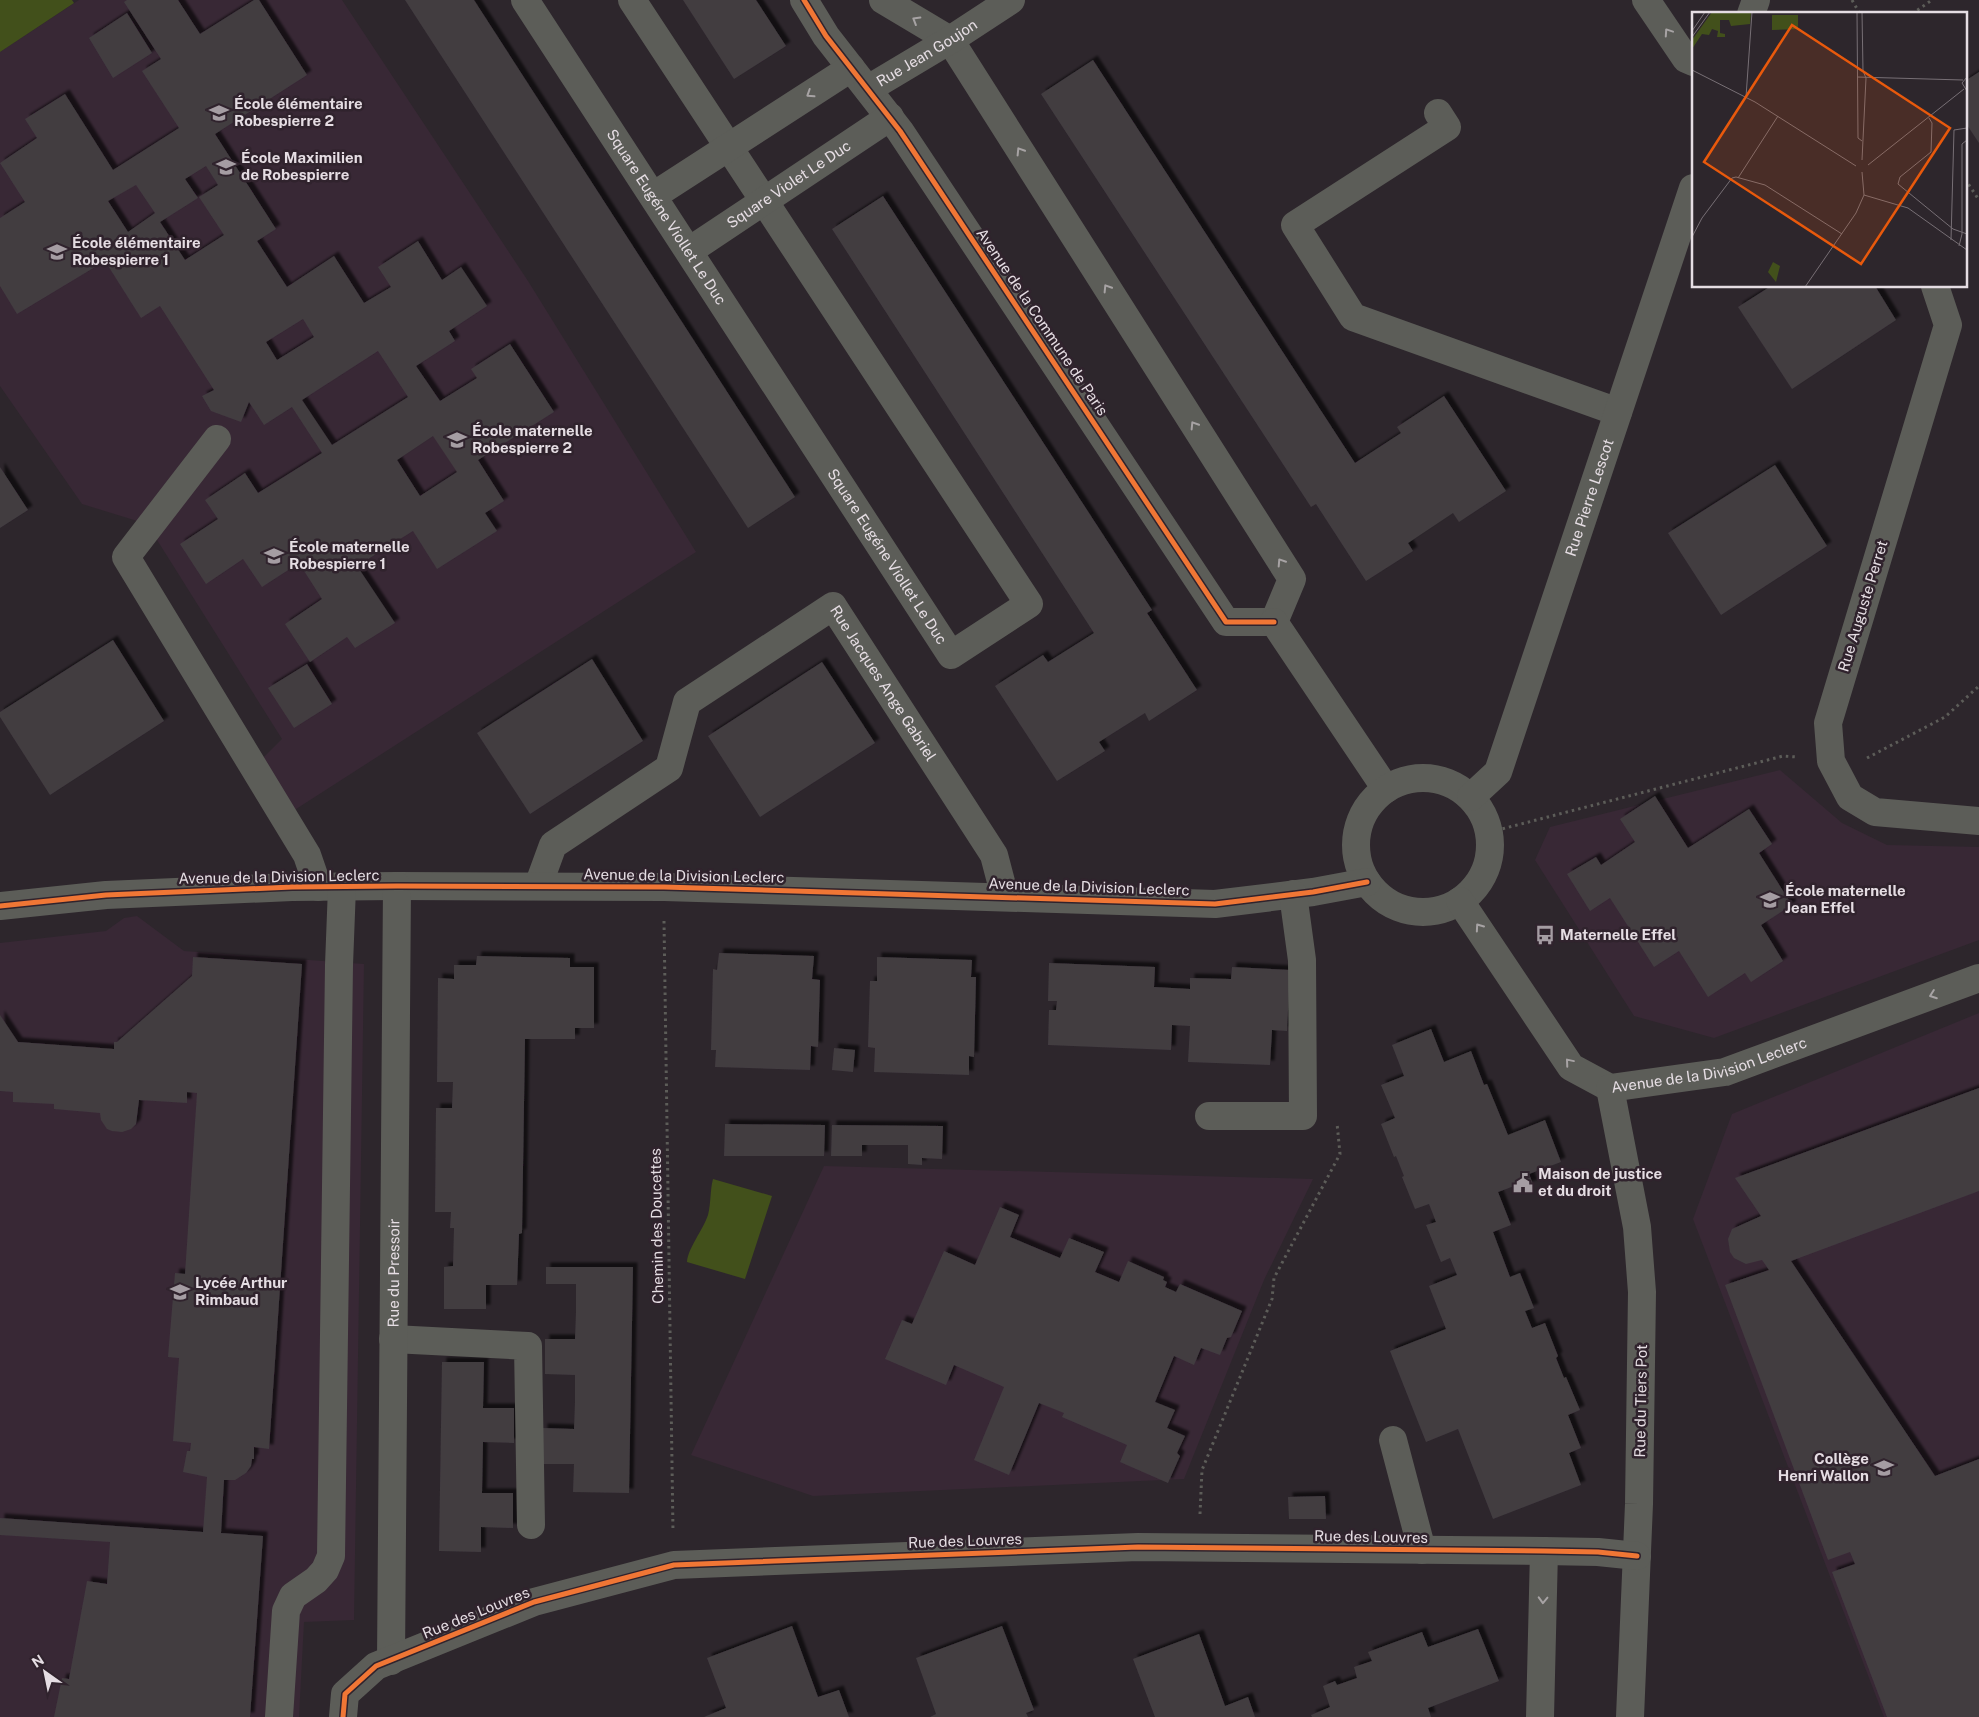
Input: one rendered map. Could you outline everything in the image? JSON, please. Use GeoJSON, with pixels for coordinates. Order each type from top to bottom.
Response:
{"type":"FeatureCollection","features":[{"type":"Feature","properties":{"kind":"street","name":"Square Eugéne Viollet Le Duc"},"geometry":{"type":"LineString","coordinates":[[525,0],[951,655],[1029,604],[632,0]]}},
{"type":"Feature","properties":{"kind":"street","name":"Avenue de la Commune de Paris"},"geometry":{"type":"LineString","coordinates":[[804,0],[826,36],[890,117],[1226,622],[1274,622]]}},
{"type":"Feature","properties":{"kind":"street"},"geometry":{"type":"LineString","coordinates":[[882,0],[950,40],[1292,579],[1274,622],[1386,789]]}},
{"type":"Feature","properties":{"kind":"street","name":"Rue Jean Goujon"},"geometry":{"type":"LineString","coordinates":[[859,78],[950,40],[1011,0]]}},
{"type":"Feature","properties":{"kind":"street"},"geometry":{"type":"LineString","coordinates":[[1646,0],[1686,59],[1692,62]]}},
{"type":"Feature","properties":{"kind":"street"},"geometry":{"type":"LineString","coordinates":[[1752,12],[1756,0]]}},
{"type":"Feature","properties":{"kind":"street"},"geometry":{"type":"LineString","coordinates":[[653,196],[729,147],[859,78]]}},
{"type":"Feature","properties":{"kind":"street"},"geometry":{"type":"LineString","coordinates":[[1438,113],[1447,127],[1295,225],[1353,317],[1618,412]]}},
{"type":"Feature","properties":{"kind":"street","name":"Square Violet Le Duc"},"geometry":{"type":"LineString","coordinates":[[689,251],[890,117]]}},
{"type":"Feature","properties":{"kind":"street","name":"Rue Pierre Lescot"},"geometry":{"type":"LineString","coordinates":[[1472,797],[1498,772],[1692,191]]}},
{"type":"Feature","properties":{"kind":"street","name":"Rue Auguste Perret"},"geometry":{"type":"LineString","coordinates":[[1936,288],[1948,324],[1828,723],[1831,761],[1850,797],[1875,812],[1979,821]]}},
{"type":"Feature","properties":{"kind":"street"},"geometry":{"type":"LineString","coordinates":[[218,439],[126,557],[307,855],[330,887],[339,965],[331,1556],[325,1570],[316,1580],[293,1596],[286,1611],[279,1717]]}},
{"type":"Feature","properties":{"kind":"street","name":"Rue Jacques Ange Gabriel"},"geometry":{"type":"LineString","coordinates":[[538,886],[553,845],[669,768],[687,702],[833,606],[994,855],[1005,897]]}},
{"type":"Feature","properties":{"kind":"street"},"geometry":{"type":"LineString","coordinates":[[1430,778],[1453,784],[1472,797],[1483,814],[1490,832],[1490,852],[1486,871],[1475,888],[1460,901],[1441,910],[1420,912],[1399,908],[1381,898],[1367,882],[1358,863],[1356,842],[1360,821],[1371,803],[1386,789],[1408,779],[1430,778]]}},
{"type":"Feature","properties":{"kind":"street","name":"Avenue de la Division Leclerc"},"geometry":{"type":"LineString","coordinates":[[0,905],[106,895],[397,886],[664,887],[1215,904],[1367,882]]}},
{"type":"Feature","properties":{"kind":"street","name":"Rue du Pressoir"},"geometry":{"type":"LineString","coordinates":[[391,1661],[397,886]]}},
{"type":"Feature","properties":{"kind":"street"},"geometry":{"type":"LineString","coordinates":[[1209,1116],[1302,1116],[1302,960],[1293,894]]}},
{"type":"Feature","properties":{"kind":"street","name":"Avenue de la Division Leclerc"},"geometry":{"type":"LineString","coordinates":[[1460,901],[1571,1067],[1610,1088],[1725,1072],[1979,978]]}},
{"type":"Feature","properties":{"kind":"street","name":"Rue du Tiers Pot"},"geometry":{"type":"LineString","coordinates":[[1610,1088],[1637,1227],[1642,1292],[1639,1504],[1630,1717]]}},
{"type":"Feature","properties":{"kind":"street"},"geometry":{"type":"LineString","coordinates":[[393,1339],[528,1346],[531,1525]]}},
{"type":"Feature","properties":{"kind":"street"},"geometry":{"type":"LineString","coordinates":[[1393,1440],[1422,1550]]}},
{"type":"Feature","properties":{"kind":"street","name":"Rue des Louvres"},"geometry":{"type":"LineString","coordinates":[[344,1717],[345,1694],[376,1666],[534,1602],[674,1565],[1138,1546],[1598,1552],[1637,1556]]}},
{"type":"Feature","properties":{"kind":"street"},"geometry":{"type":"LineString","coordinates":[[1540,1717],[1544,1551]]}},
{"type":"Feature","properties":{"kind":"path"},"geometry":{"type":"LineString","coordinates":[[1852,0],[1859,12]]}},
{"type":"Feature","properties":{"kind":"path"},"geometry":{"type":"LineString","coordinates":[[1915,12],[1932,0]]}},
{"type":"Feature","properties":{"kind":"path"},"geometry":{"type":"LineString","coordinates":[[1966,180],[1979,200]]}},
{"type":"Feature","properties":{"kind":"path"},"geometry":{"type":"LineString","coordinates":[[1490,832],[1783,756],[1831,761],[1869,758],[1945,716],[1979,686]]}},
{"type":"Feature","properties":{"kind":"path"},"geometry":{"type":"LineString","coordinates":[[1200,1547],[1202,1470],[1272,1299],[1274,1278],[1340,1154],[1337,1117]]}},
{"type":"Feature","properties":{"kind":"shaded area"},"geometry":{"type":"Polygon","coordinates":[[[79,0],[342,0],[528,281],[696,552],[293,811],[262,759],[282,739],[147,524],[82,504],[0,386],[0,52],[79,0]]]}},
{"type":"Feature","properties":{"kind":"shaded area","name":"École maternelle Jean Effel"},"geometry":{"type":"Polygon","coordinates":[[[1780,770],[1842,823],[1887,845],[1979,847],[1979,940],[1714,1038],[1634,1016],[1535,860],[1550,827],[1780,770]]]}},
{"type":"Feature","properties":{"kind":"shaded area","name":"Lycée Arthur Rimbaud"},"geometry":{"type":"Polygon","coordinates":[[[137,916],[184,951],[364,964],[354,1620],[304,1622],[299,1717],[0,1717],[0,943],[106,931],[124,918],[137,916]]]}},
{"type":"Feature","properties":{"kind":"shaded area","name":"Collège Henri Wallon"},"geometry":{"type":"Polygon","coordinates":[[[1979,1013],[1979,1717],[1884,1717],[1693,1219],[1732,1114],[1979,1013]]]}},
{"type":"Feature","properties":{"kind":"shaded area"},"geometry":{"type":"Polygon","coordinates":[[[824,1166],[1313,1179],[1264,1280],[1184,1479],[813,1496],[691,1455],[824,1166]]]}},
{"type":"Feature","properties":{"kind":"green space"},"geometry":{"type":"Polygon","coordinates":[[[0,0],[72,0],[74,3],[0,52],[0,0]]]}},
{"type":"Feature","properties":{"kind":"green space"},"geometry":{"type":"Polygon","coordinates":[[[713,1179],[772,1196],[745,1279],[687,1262],[690,1251],[708,1215],[713,1179]]]}},
{"type":"Feature","properties":{"kind":"building"},"geometry":{"type":"Polygon","coordinates":[[[127,0],[178,0],[200,34],[254,0],[259,0],[307,75],[215,134],[276,229],[257,241],[287,287],[334,256],[364,303],[391,287],[378,267],[418,241],[442,280],[461,267],[487,306],[449,331],[455,341],[416,366],[440,401],[477,378],[471,369],[510,344],[554,412],[478,460],[504,501],[485,513],[497,531],[437,569],[413,531],[357,566],[395,623],[355,648],[347,637],[310,662],[285,624],[322,599],[299,563],[262,587],[243,559],[206,584],[180,544],[218,519],[205,500],[245,473],[258,493],[322,453],[292,407],[264,425],[249,402],[241,422],[211,411],[202,396],[214,390],[160,306],[141,318],[105,261],[17,314],[0,286],[0,218],[25,202],[0,163],[37,138],[25,119],[65,94],[113,170],[179,128],[142,71],[161,59],[124,2],[127,0]],[[206,166],[185,179],[198,198],[160,222],[185,260],[224,235],[199,197],[218,185],[206,166]],[[136,185],[108,201],[128,232],[155,213],[136,185]],[[303,319],[266,342],[277,360],[314,337],[303,319]],[[378,351],[302,400],[332,445],[408,397],[378,351]],[[433,436],[397,460],[420,496],[457,472],[433,436]]]}},
{"type":"Feature","properties":{"kind":"building"},"geometry":{"type":"Polygon","coordinates":[[[405,0],[474,0],[795,497],[748,528],[405,0]]]}},
{"type":"Feature","properties":{"kind":"building"},"geometry":{"type":"Polygon","coordinates":[[[683,0],[756,0],[786,46],[734,79],[683,0]]]}},
{"type":"Feature","properties":{"kind":"building"},"geometry":{"type":"Polygon","coordinates":[[[127,13],[152,53],[113,78],[89,38],[127,13]]]}},
{"type":"Feature","properties":{"kind":"building"},"geometry":{"type":"Polygon","coordinates":[[[1093,60],[1355,463],[1401,433],[1397,427],[1444,396],[1506,491],[1459,522],[1453,513],[1408,543],[1413,551],[1366,581],[1316,504],[1311,507],[1041,94],[1093,60]]]}},
{"type":"Feature","properties":{"kind":"building"},"geometry":{"type":"Polygon","coordinates":[[[1979,72],[1979,143],[1966,124],[1966,80],[1979,72]]]}},
{"type":"Feature","properties":{"kind":"building"},"geometry":{"type":"Polygon","coordinates":[[[883,196],[1152,610],[1147,613],[1197,690],[1149,721],[1145,713],[1099,742],[1105,751],[1057,781],[995,686],[1043,655],[1048,662],[1094,633],[832,229],[883,196]]]}},
{"type":"Feature","properties":{"kind":"building"},"geometry":{"type":"Polygon","coordinates":[[[1768,288],[1876,288],[1896,320],[1792,389],[1738,307],[1768,288]]]}},
{"type":"Feature","properties":{"kind":"building"},"geometry":{"type":"Polygon","coordinates":[[[1775,465],[1827,546],[1721,615],[1668,533],[1775,465]]]}},
{"type":"Feature","properties":{"kind":"building"},"geometry":{"type":"Polygon","coordinates":[[[0,467],[28,510],[0,528],[0,467]]]}},
{"type":"Feature","properties":{"kind":"building"},"geometry":{"type":"Polygon","coordinates":[[[113,640],[164,721],[50,795],[0,717],[0,712],[113,640]]]}},
{"type":"Feature","properties":{"kind":"building"},"geometry":{"type":"Polygon","coordinates":[[[592,659],[643,741],[530,814],[477,733],[592,659]]]}},
{"type":"Feature","properties":{"kind":"building"},"geometry":{"type":"Polygon","coordinates":[[[822,662],[875,743],[760,817],[708,736],[822,662]]]}},
{"type":"Feature","properties":{"kind":"building"},"geometry":{"type":"Polygon","coordinates":[[[307,664],[332,704],[294,728],[268,688],[307,664]]]}},
{"type":"Feature","properties":{"kind":"building"},"geometry":{"type":"Polygon","coordinates":[[[1655,796],[1688,848],[1749,809],[1772,844],[1759,853],[1792,905],[1761,925],[1783,961],[1751,982],[1745,973],[1708,997],[1679,951],[1654,967],[1610,898],[1590,911],[1567,874],[1596,857],[1601,865],[1635,842],[1620,819],[1655,796]]]}},
{"type":"Feature","properties":{"kind":"building"},"geometry":{"type":"Polygon","coordinates":[[[719,953],[814,956],[812,979],[820,980],[818,1047],[811,1046],[810,1070],[715,1067],[716,1050],[711,1050],[713,969],[717,970],[719,953]]]}},
{"type":"Feature","properties":{"kind":"building"},"geometry":{"type":"Polygon","coordinates":[[[477,956],[570,958],[570,967],[594,967],[594,1028],[575,1028],[575,1039],[525,1039],[522,1233],[519,1234],[517,1285],[486,1285],[486,1309],[444,1309],[444,1267],[453,1266],[454,1228],[450,1228],[451,1212],[435,1212],[436,1108],[452,1108],[453,1082],[437,1082],[438,978],[454,979],[454,965],[476,965],[477,956]]]}},
{"type":"Feature","properties":{"kind":"building"},"geometry":{"type":"Polygon","coordinates":[[[193,957],[302,964],[269,1449],[254,1447],[254,1459],[252,1459],[251,1466],[246,1473],[235,1480],[224,1480],[221,1533],[263,1536],[250,1717],[54,1717],[62,1678],[69,1679],[87,1581],[107,1584],[110,1542],[0,1535],[0,1518],[203,1532],[207,1477],[183,1472],[187,1451],[190,1451],[191,1443],[173,1441],[179,1358],[168,1357],[175,1273],[185,1274],[197,1093],[187,1092],[187,1103],[139,1100],[136,1124],[131,1129],[122,1132],[107,1129],[101,1120],[100,1113],[54,1109],[54,1104],[13,1102],[13,1092],[0,1091],[0,1015],[18,1042],[114,1049],[114,1042],[117,1042],[192,976],[193,957]]]}},
{"type":"Feature","properties":{"kind":"building"},"geometry":{"type":"Polygon","coordinates":[[[877,957],[972,960],[971,977],[976,977],[974,1057],[969,1056],[969,1075],[874,1072],[875,1048],[868,1047],[870,981],[877,981],[877,957]]]}},
{"type":"Feature","properties":{"kind":"building"},"geometry":{"type":"Polygon","coordinates":[[[1049,963],[1155,967],[1154,987],[1190,989],[1190,978],[1231,979],[1232,967],[1290,970],[1287,1031],[1272,1030],[1270,1065],[1188,1062],[1190,1026],[1172,1025],[1171,1050],[1048,1045],[1049,1010],[1056,1010],[1057,1001],[1048,1001],[1049,963]]]}},
{"type":"Feature","properties":{"kind":"building"},"geometry":{"type":"Polygon","coordinates":[[[1431,1029],[1444,1062],[1471,1051],[1484,1085],[1487,1084],[1508,1135],[1545,1120],[1561,1162],[1529,1174],[1533,1184],[1519,1189],[1517,1185],[1498,1192],[1511,1225],[1493,1232],[1510,1277],[1520,1273],[1534,1308],[1525,1311],[1532,1328],[1545,1323],[1558,1356],[1556,1358],[1564,1378],[1566,1377],[1580,1410],[1568,1415],[1581,1448],[1569,1453],[1581,1485],[1493,1519],[1458,1429],[1426,1442],[1390,1351],[1446,1329],[1429,1286],[1457,1275],[1450,1258],[1441,1262],[1426,1225],[1436,1222],[1429,1204],[1415,1209],[1396,1156],[1394,1157],[1381,1124],[1395,1118],[1381,1085],[1404,1076],[1392,1045],[1431,1029]]]}},
{"type":"Feature","properties":{"kind":"building"},"geometry":{"type":"Polygon","coordinates":[[[834,1048],[855,1050],[853,1072],[832,1070],[834,1048]]]}},
{"type":"Feature","properties":{"kind":"building"},"geometry":{"type":"Polygon","coordinates":[[[1979,1088],[1979,1191],[1791,1261],[1935,1476],[1979,1459],[1979,1717],[1887,1717],[1832,1572],[1855,1564],[1850,1552],[1828,1560],[1725,1285],[1769,1270],[1762,1260],[1746,1264],[1734,1258],[1730,1252],[1728,1239],[1732,1229],[1761,1216],[1735,1178],[1979,1088]]]}},
{"type":"Feature","properties":{"kind":"building"},"geometry":{"type":"Polygon","coordinates":[[[725,1124],[825,1125],[824,1156],[724,1156],[725,1124]]]}},
{"type":"Feature","properties":{"kind":"building"},"geometry":{"type":"Polygon","coordinates":[[[832,1125],[943,1126],[942,1159],[922,1158],[922,1165],[908,1164],[908,1145],[862,1145],[862,1156],[831,1156],[832,1125]]]}},
{"type":"Feature","properties":{"kind":"building"},"geometry":{"type":"Polygon","coordinates":[[[1000,1207],[1019,1215],[1010,1237],[1060,1258],[1069,1238],[1104,1252],[1095,1272],[1119,1282],[1128,1261],[1164,1277],[1163,1280],[1167,1282],[1165,1287],[1176,1292],[1180,1284],[1242,1311],[1231,1337],[1227,1338],[1220,1355],[1201,1348],[1194,1365],[1174,1356],[1155,1402],[1175,1410],[1167,1428],[1185,1436],[1177,1453],[1180,1456],[1168,1483],[1120,1462],[1127,1445],[1062,1417],[1064,1413],[1039,1403],[1009,1475],[974,1460],[1004,1387],[954,1365],[946,1385],[885,1359],[902,1320],[912,1324],[944,1251],[975,1265],[1000,1207]]]}},
{"type":"Feature","properties":{"kind":"building"},"geometry":{"type":"Polygon","coordinates":[[[546,1267],[633,1267],[629,1493],[573,1492],[574,1464],[543,1464],[543,1428],[574,1429],[575,1402],[575,1375],[545,1374],[545,1339],[575,1339],[576,1284],[546,1284],[546,1267]]]}},
{"type":"Feature","properties":{"kind":"building"},"geometry":{"type":"Polygon","coordinates":[[[442,1362],[484,1362],[483,1408],[514,1408],[514,1443],[483,1442],[482,1493],[513,1493],[513,1528],[481,1527],[481,1552],[439,1551],[442,1362]]]}},
{"type":"Feature","properties":{"kind":"building"},"geometry":{"type":"Polygon","coordinates":[[[1325,1496],[1326,1519],[1289,1519],[1288,1497],[1325,1496]]]}},
{"type":"Feature","properties":{"kind":"building"},"geometry":{"type":"Polygon","coordinates":[[[792,1626],[818,1697],[839,1690],[849,1717],[704,1717],[726,1708],[707,1658],[792,1626]]]}},
{"type":"Feature","properties":{"kind":"building"},"geometry":{"type":"Polygon","coordinates":[[[1002,1626],[1034,1710],[1026,1713],[1028,1717],[930,1717],[936,1714],[916,1658],[1002,1626]]]}},
{"type":"Feature","properties":{"kind":"building"},"geometry":{"type":"Polygon","coordinates":[[[1478,1629],[1499,1681],[1428,1708],[1431,1717],[1312,1717],[1311,1715],[1330,1707],[1323,1686],[1335,1681],[1337,1685],[1357,1678],[1354,1667],[1372,1661],[1368,1652],[1422,1632],[1428,1647],[1478,1629]]]}},
{"type":"Feature","properties":{"kind":"building"},"geometry":{"type":"Polygon","coordinates":[[[1199,1634],[1225,1706],[1248,1697],[1255,1717],[1155,1717],[1133,1659],[1199,1634]]]}},
{"type":"Feature","properties":{"kind":"cycle path"},"geometry":{"type":"LineString","coordinates":[[804,0],[826,36],[900,131],[1226,622],[1274,622]]}},
{"type":"Feature","properties":{"kind":"cycle path"},"geometry":{"type":"LineString","coordinates":[[0,906],[106,895],[292,887],[397,886],[664,887],[1215,904],[1313,892],[1367,882]]}},
{"type":"Feature","properties":{"kind":"cycle path"},"geometry":{"type":"LineString","coordinates":[[343,1717],[345,1694],[376,1666],[534,1602],[674,1565],[1138,1547],[1544,1551],[1598,1552],[1637,1556]]}},
{"type":"Feature","properties":{"kind":"place","name":"École élémentaire Robespierre 2"},"geometry":{"type":"Point","coordinates":[219,113]}},
{"type":"Feature","properties":{"kind":"place","name":"École Maximilien de Robespierre"},"geometry":{"type":"Point","coordinates":[226,167]}},
{"type":"Feature","properties":{"kind":"place","name":"École élémentaire Robespierre 1"},"geometry":{"type":"Point","coordinates":[57,252]}},
{"type":"Feature","properties":{"kind":"place","name":"École maternelle Robespierre 2"},"geometry":{"type":"Point","coordinates":[457,440]}},
{"type":"Feature","properties":{"kind":"place","name":"École maternelle Robespierre 1"},"geometry":{"type":"Point","coordinates":[274,556]}},
{"type":"Feature","properties":{"kind":"place","name":"École maternelle Jean Effel"},"geometry":{"type":"Point","coordinates":[1770,900]}},
{"type":"Feature","properties":{"kind":"place","name":"Maternelle Effel"},"geometry":{"type":"Point","coordinates":[1545,935]}},
{"type":"Feature","properties":{"kind":"place","name":"Maison de justice et du droit"},"geometry":{"type":"Point","coordinates":[1523,1183]}},
{"type":"Feature","properties":{"kind":"place","name":"Lycée Arthur Rimbaud"},"geometry":{"type":"Point","coordinates":[180,1292]}},
{"type":"Feature","properties":{"kind":"place","name":"Collège Henri Wallon"},"geometry":{"type":"Point","coordinates":[1884,1468]}}]}
